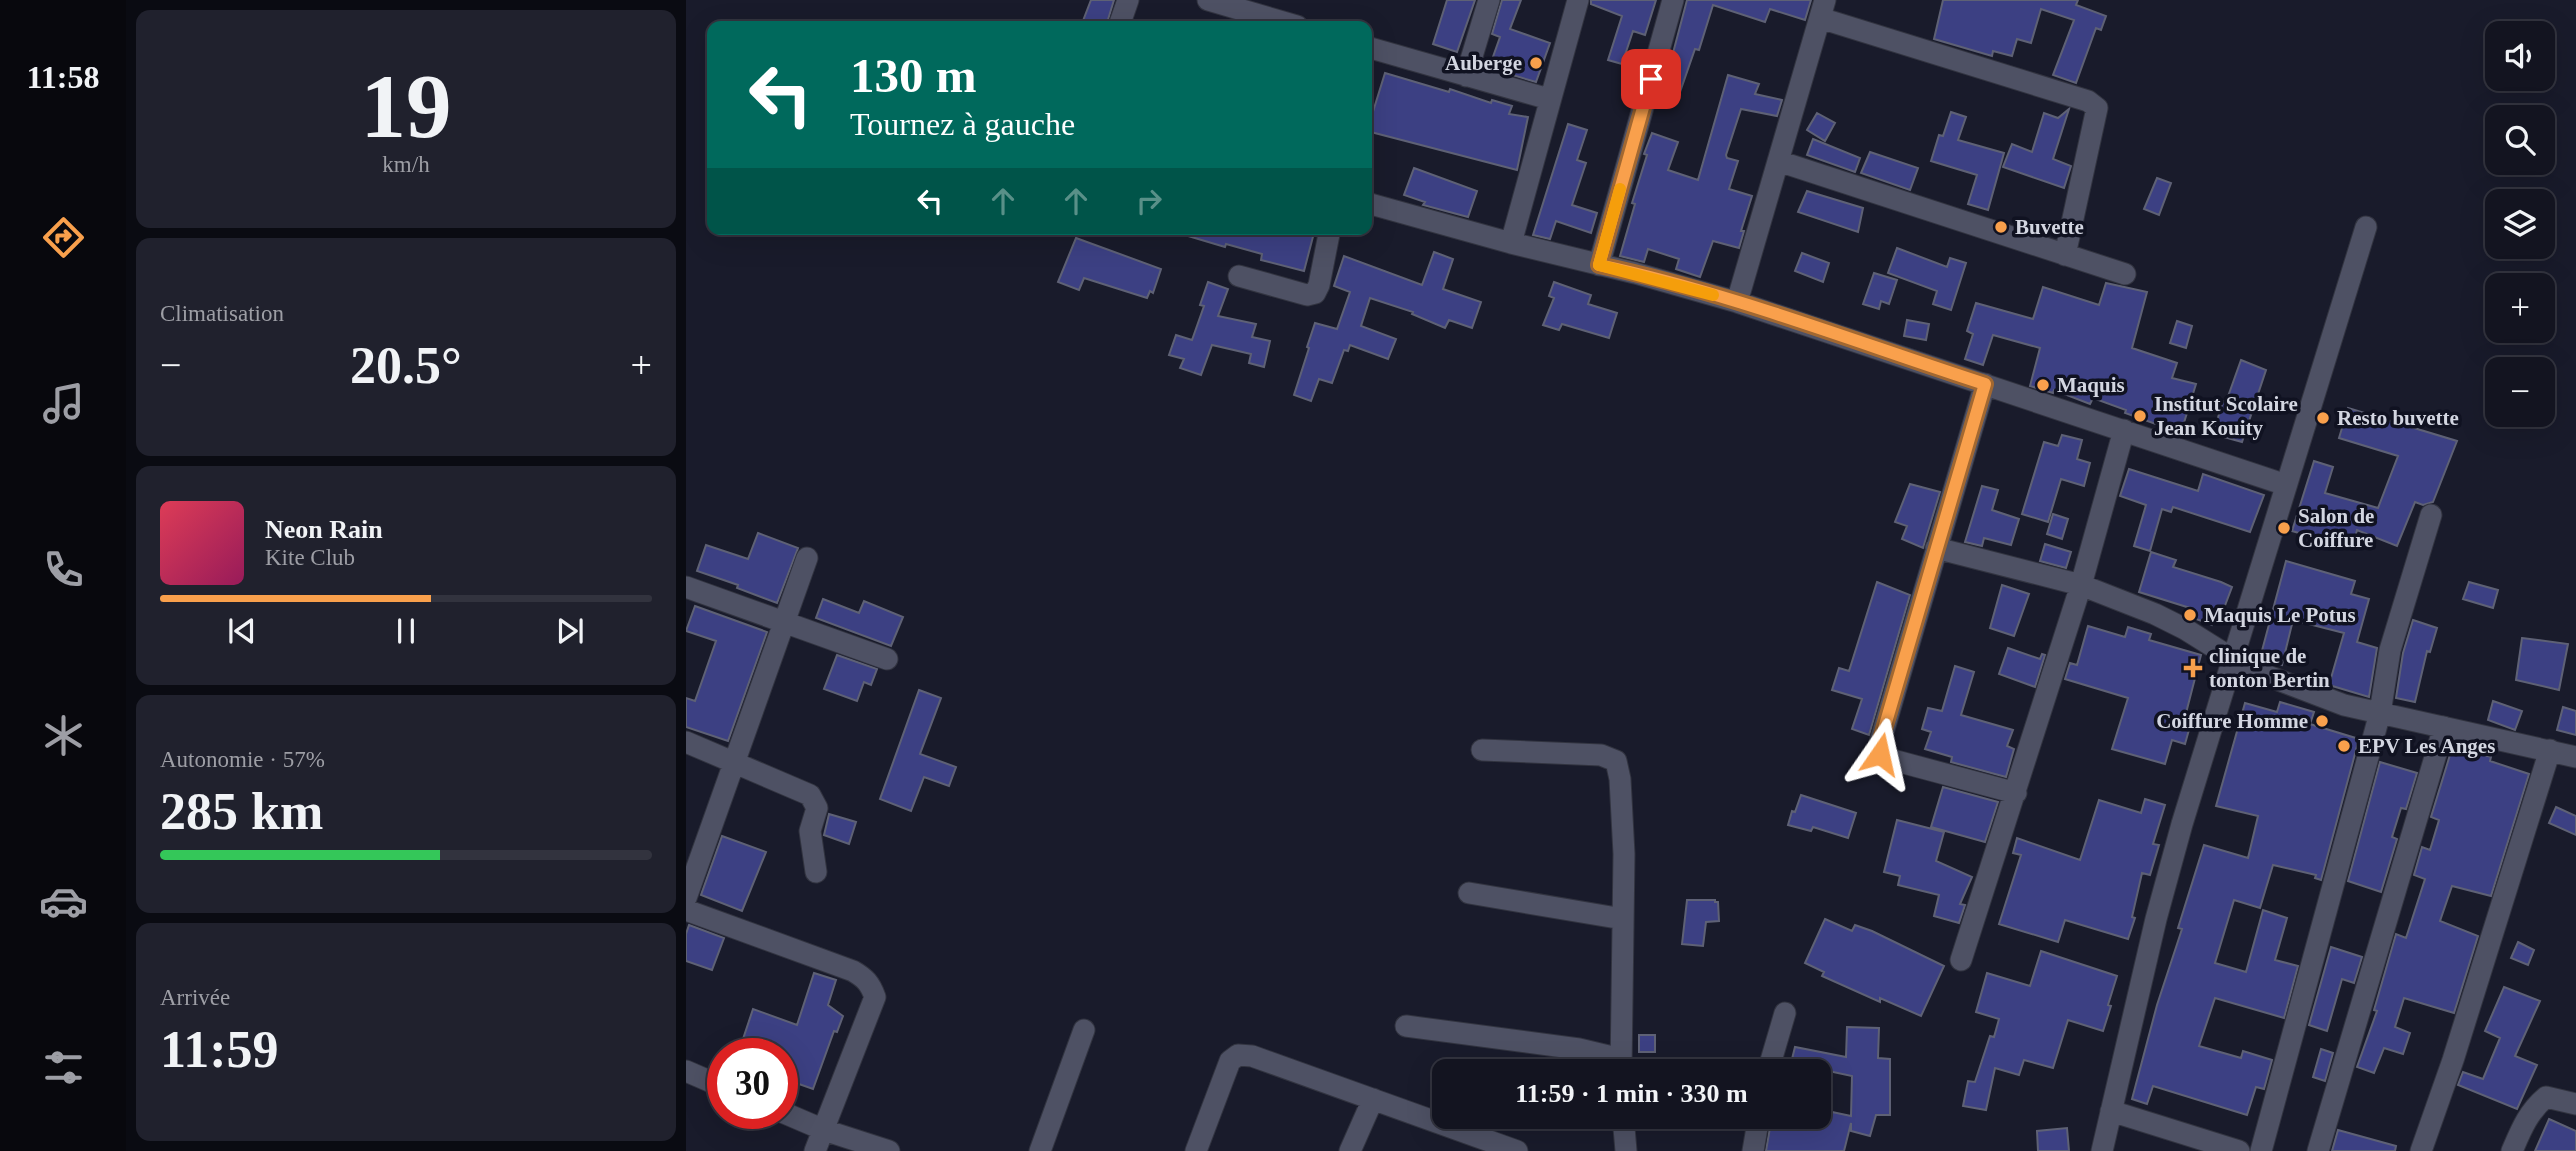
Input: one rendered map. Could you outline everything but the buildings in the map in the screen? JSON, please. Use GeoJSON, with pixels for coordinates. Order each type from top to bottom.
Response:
{"type":"FeatureCollection","features":[{"type":"Feature","properties":{"kind":"street"},"geometry":{"type":"LineString","coordinates":[[1121,21],[1128,0]]}},
{"type":"Feature","properties":{"kind":"street"},"geometry":{"type":"LineString","coordinates":[[1208,0],[1280,21]]}},
{"type":"Feature","properties":{"kind":"street"},"geometry":{"type":"LineString","coordinates":[[1466,76],[1489,0]]}},
{"type":"Feature","properties":{"kind":"street"},"geometry":{"type":"LineString","coordinates":[[1511,243],[1578,0]]}},
{"type":"Feature","properties":{"kind":"street"},"geometry":{"type":"LineString","coordinates":[[1599,265],[1673,0]]}},
{"type":"Feature","properties":{"kind":"street"},"geometry":{"type":"LineString","coordinates":[[1737,302],[1823,9],[2088,101],[2097,108],[2064,255]]}},
{"type":"Feature","properties":{"kind":"street"},"geometry":{"type":"LineString","coordinates":[[1372,48],[1549,99]]}},
{"type":"Feature","properties":{"kind":"street"},"geometry":{"type":"LineString","coordinates":[[1778,161],[2125,274]]}},
{"type":"Feature","properties":{"kind":"street"},"geometry":{"type":"LineString","coordinates":[[1372,204],[1511,243],[1660,279],[1737,302],[2286,485]]}},
{"type":"Feature","properties":{"kind":"street"},"geometry":{"type":"LineString","coordinates":[[2102,1151],[2168,871],[2366,227]]}},
{"type":"Feature","properties":{"kind":"street"},"geometry":{"type":"LineString","coordinates":[[1239,276],[1307,295],[1315,293],[1329,235]]}},
{"type":"Feature","properties":{"kind":"street"},"geometry":{"type":"LineString","coordinates":[[1985,384],[1879,746],[1880,754],[1889,759],[2016,793]]}},
{"type":"Feature","properties":{"kind":"street"},"geometry":{"type":"LineString","coordinates":[[1961,960],[2081,585],[2124,430]]}},
{"type":"Feature","properties":{"kind":"street"},"geometry":{"type":"LineString","coordinates":[[2262,1151],[2380,713],[2390,650],[2431,515]]}},
{"type":"Feature","properties":{"kind":"street"},"geometry":{"type":"LineString","coordinates":[[1936,548],[2081,585],[2155,614],[2233,659],[2344,705],[2576,757]]}},
{"type":"Feature","properties":{"kind":"street"},"geometry":{"type":"LineString","coordinates":[[686,898],[807,558]]}},
{"type":"Feature","properties":{"kind":"street"},"geometry":{"type":"LineString","coordinates":[[686,587],[887,659]]}},
{"type":"Feature","properties":{"kind":"street"},"geometry":{"type":"LineString","coordinates":[[2318,1151],[2444,727]]}},
{"type":"Feature","properties":{"kind":"street"},"geometry":{"type":"LineString","coordinates":[[686,742],[810,795],[817,808],[810,831],[816,872]]}},
{"type":"Feature","properties":{"kind":"street"},"geometry":{"type":"LineString","coordinates":[[1482,750],[1601,755],[1616,761],[1621,792],[1621,1059]]}},
{"type":"Feature","properties":{"kind":"street"},"geometry":{"type":"LineString","coordinates":[[2421,1151],[2454,1060],[2550,750]]}},
{"type":"Feature","properties":{"kind":"street"},"geometry":{"type":"LineString","coordinates":[[1469,893],[1623,919]]}},
{"type":"Feature","properties":{"kind":"street"},"geometry":{"type":"LineString","coordinates":[[686,910],[853,971],[865,978],[871,986],[874,997],[815,1151]]}},
{"type":"Feature","properties":{"kind":"street"},"geometry":{"type":"LineString","coordinates":[[1772,1059],[1785,1013]]}},
{"type":"Feature","properties":{"kind":"street"},"geometry":{"type":"LineString","coordinates":[[1406,1026],[1566,1047],[1603,1059]]}},
{"type":"Feature","properties":{"kind":"street"},"geometry":{"type":"LineString","coordinates":[[1040,1151],[1084,1030]]}},
{"type":"Feature","properties":{"kind":"street"},"geometry":{"type":"LineString","coordinates":[[1196,1151],[1230,1061],[1238,1055],[1252,1056],[1512,1150]]}},
{"type":"Feature","properties":{"kind":"street"},"geometry":{"type":"LineString","coordinates":[[686,1071],[707,1080]]}},
{"type":"Feature","properties":{"kind":"street"},"geometry":{"type":"LineString","coordinates":[[2512,1151],[2526,1119],[2546,1097],[2576,1104]]}},
{"type":"Feature","properties":{"kind":"street"},"geometry":{"type":"LineString","coordinates":[[1350,1151],[1373,1099]]}},
{"type":"Feature","properties":{"kind":"street"},"geometry":{"type":"LineString","coordinates":[[2111,1111],[2239,1151]]}},
{"type":"Feature","properties":{"kind":"street"},"geometry":{"type":"LineString","coordinates":[[798,1119],[889,1151]]}},
{"type":"Feature","properties":{"kind":"street"},"geometry":{"type":"LineString","coordinates":[[1624,1129],[1626,1151]]}},
{"type":"Feature","properties":{"kind":"street"},"geometry":{"type":"LineString","coordinates":[[1753,1151],[1757,1129]]}},
{"type":"Feature","properties":{"kind":"slow traffic"},"geometry":{"type":"LineString","coordinates":[[1620,189],[1599,265],[1713,295]]}},
{"type":"Feature","properties":{"kind":"place","name":"Auberge"},"geometry":{"type":"Point","coordinates":[1536,63]}},
{"type":"Feature","properties":{"kind":"place","name":"Buvette"},"geometry":{"type":"Point","coordinates":[2001,227]}},
{"type":"Feature","properties":{"kind":"place","name":"Maquis"},"geometry":{"type":"Point","coordinates":[2043,385]}},
{"type":"Feature","properties":{"kind":"place","name":"Institut Scolaire Jean Kouity"},"geometry":{"type":"Point","coordinates":[2140,416]}},
{"type":"Feature","properties":{"kind":"place","name":"Resto buvette"},"geometry":{"type":"Point","coordinates":[2323,418]}},
{"type":"Feature","properties":{"kind":"place","name":"Salon de Coiffure"},"geometry":{"type":"Point","coordinates":[2284,528]}},
{"type":"Feature","properties":{"kind":"place","name":"Maquis Le Potus"},"geometry":{"type":"Point","coordinates":[2190,615]}},
{"type":"Feature","properties":{"kind":"place","name":"clinique de tonton Bertin"},"geometry":{"type":"Point","coordinates":[2193,668]}},
{"type":"Feature","properties":{"kind":"place","name":"Coiffure Homme"},"geometry":{"type":"Point","coordinates":[2322,721]}},
{"type":"Feature","properties":{"kind":"place","name":"EPV Les Anges"},"geometry":{"type":"Point","coordinates":[2344,746]}},
{"type":"Feature","properties":{"kind":"route"},"geometry":{"type":"LineString","coordinates":[[1651,79],[1599,265],[1660,279],[1737,302],[1985,384],[1879,746],[1880,754]]}}]}
